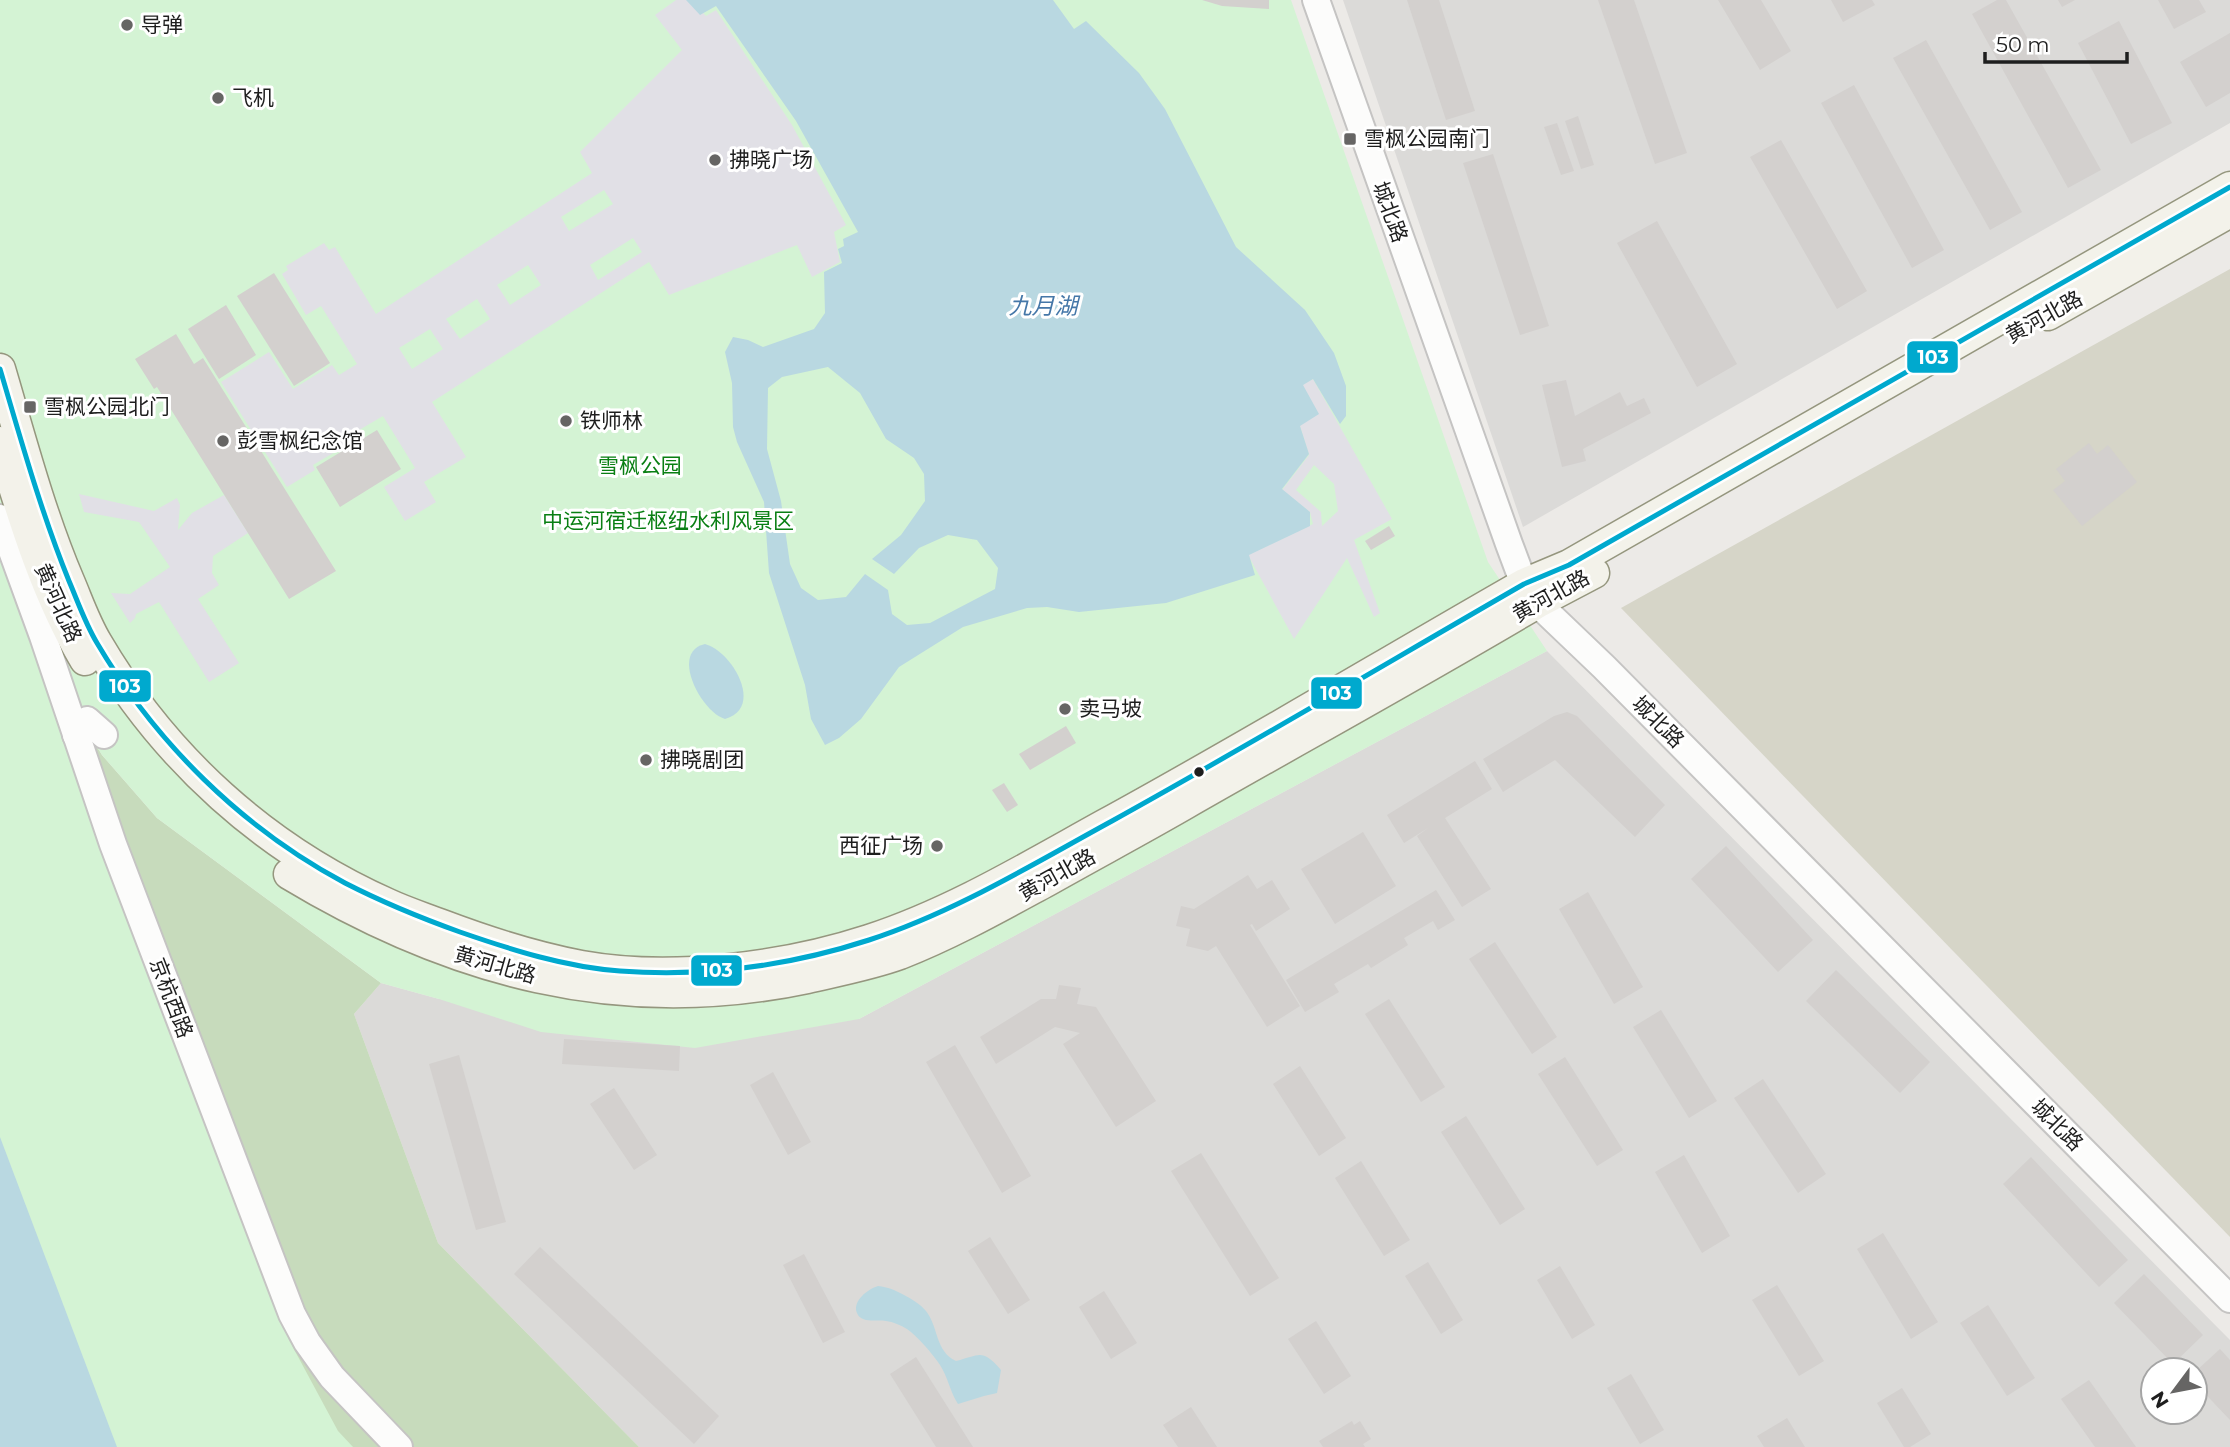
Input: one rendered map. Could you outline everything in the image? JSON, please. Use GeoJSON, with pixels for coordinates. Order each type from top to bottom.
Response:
{"type":"FeatureCollection","features":[{"type":"Feature","properties":{"kind":"main road","name":"黄河北路"},"geometry":{"type":"LineString","coordinates":[[0,442],[23,516],[62,620],[110,699],[140,740],[173,778],[203,807],[274,865],[379,924],[422,942],[519,974],[617,991],[698,993],[781,983],[836,972],[896,955],[943,935],[1143,828],[1530,593],[1569,565],[2230,187]]}},
{"type":"Feature","properties":{"kind":"main road","name":"黄河北路"},"geometry":{"type":"LineString","coordinates":[[0,369],[42,509],[90,630],[116,674],[152,724],[201,778],[244,818],[316,867],[388,905],[479,939],[543,958],[585,967],[631,972],[740,967],[774,963],[864,942],[907,927],[999,883],[1530,593],[1584,579],[2230,212]]}},
{"type":"Feature","properties":{"kind":"street","name":"城北路"},"geometry":{"type":"LineString","coordinates":[[1316,0],[1530,593],[2230,1299]]}},
{"type":"Feature","properties":{"kind":"street","name":"京杭西路"},"geometry":{"type":"LineString","coordinates":[[0,518],[117,857],[292,1314],[307,1342],[332,1377],[399,1447]]}},
{"type":"Feature","properties":{"kind":"street"},"geometry":{"type":"LineString","coordinates":[[76,735],[80,724],[87,720],[104,735]]}},
{"type":"Feature","properties":{"kind":"shaded area"},"geometry":{"type":"Polygon","coordinates":[[[676,0],[691,0],[706,16],[716,10],[792,125],[846,225],[834,232],[840,262],[812,277],[797,245],[669,295],[649,262],[432,402],[466,457],[424,482],[436,502],[405,521],[384,487],[415,468],[383,416],[342,440],[345,446],[313,465],[315,470],[287,487],[221,382],[269,352],[293,389],[332,365],[339,375],[357,364],[321,306],[306,315],[282,274],[288,270],[286,266],[324,243],[329,250],[335,247],[376,314],[592,173],[580,152],[682,50],[655,15],[676,0]],[[604,190],[561,217],[569,231],[613,204],[604,190]],[[633,238],[590,265],[598,280],[642,252],[633,238]],[[528,265],[497,285],[510,305],[541,285],[528,265]],[[477,299],[446,319],[460,339],[490,319],[477,299]],[[430,329],[399,348],[412,369],[443,349],[430,329]]]}},
{"type":"Feature","properties":{"kind":"shaded area"},"geometry":{"type":"Polygon","coordinates":[[[1343,0],[2230,0],[2230,123],[1523,527],[1343,0]]]}},
{"type":"Feature","properties":{"kind":"shaded area"},"geometry":{"type":"Polygon","coordinates":[[[2230,269],[2230,1237],[1621,608],[2230,269]]]}},
{"type":"Feature","properties":{"kind":"shaded area"},"geometry":{"type":"Polygon","coordinates":[[[1313,379],[1392,519],[1354,540],[1380,613],[1374,617],[1347,558],[1294,639],[1248,555],[1313,524],[1310,512],[1282,490],[1309,455],[1300,426],[1302,385],[1313,379]],[[1314,465],[1296,490],[1321,512],[1322,526],[1338,511],[1334,484],[1314,465]]]}},
{"type":"Feature","properties":{"kind":"shaded area"},"geometry":{"type":"Polygon","coordinates":[[[79,494],[154,511],[177,498],[180,505],[178,530],[192,513],[224,495],[248,533],[213,556],[212,573],[219,585],[198,599],[239,663],[209,682],[159,602],[136,614],[130,623],[111,593],[130,594],[170,567],[139,522],[84,512],[79,494]]]}},
{"type":"Feature","properties":{"kind":"shaded area"},"geometry":{"type":"Polygon","coordinates":[[[1547,651],[2230,1340],[2230,1447],[639,1447],[438,1243],[354,1014],[381,983],[439,999],[859,1019],[1547,651]]]}},
{"type":"Feature","properties":{"kind":"green space","name":"雪枫公园"},"geometry":{"type":"Polygon","coordinates":[[[0,0],[1291,0],[1488,562],[1547,651],[859,1019],[695,1048],[541,1032],[381,983],[157,818],[102,755],[35,646],[289,1340],[338,1431],[353,1447],[0,1447],[0,0]]]}},
{"type":"Feature","properties":{"kind":"green space"},"geometry":{"type":"Polygon","coordinates":[[[33,641],[102,755],[157,818],[381,983],[354,1014],[438,1243],[639,1447],[117,1447],[33,641]]]}},
{"type":"Feature","properties":{"kind":"water","name":"九月湖"},"geometry":{"type":"Polygon","coordinates":[[[686,0],[1053,0],[1074,29],[1086,21],[1139,73],[1165,109],[1236,247],[1305,310],[1334,353],[1346,386],[1346,416],[1340,424],[1313,379],[1303,385],[1319,414],[1300,426],[1309,454],[1282,489],[1310,512],[1310,526],[1249,555],[1255,575],[1166,603],[1079,612],[1047,607],[1027,608],[963,627],[899,667],[861,719],[839,738],[825,745],[811,719],[805,685],[769,573],[764,502],[733,427],[732,383],[725,352],[733,337],[763,347],[814,329],[825,313],[824,272],[842,263],[838,249],[844,246],[843,239],[858,232],[796,121],[716,6],[700,15],[686,0]],[[828,367],[782,377],[768,388],[767,449],[781,501],[790,564],[801,588],[818,600],[846,597],[865,574],[888,590],[892,614],[907,625],[930,623],[995,589],[998,568],[977,540],[948,535],[919,548],[894,574],[872,559],[901,535],[925,501],[924,474],[914,458],[886,439],[860,393],[828,367]]]}},
{"type":"Feature","properties":{"kind":"water"},"geometry":{"type":"Polygon","coordinates":[[[705,644],[725,657],[740,680],[743,704],[737,713],[725,719],[707,706],[699,695],[689,670],[690,658],[695,649],[705,644]]]}},
{"type":"Feature","properties":{"kind":"water"},"geometry":{"type":"Polygon","coordinates":[[[0,1137],[117,1447],[0,1447],[0,1137]]]}},
{"type":"Feature","properties":{"kind":"water"},"geometry":{"type":"Polygon","coordinates":[[[878,1286],[898,1292],[924,1308],[949,1357],[956,1361],[980,1355],[995,1363],[1001,1370],[997,1393],[958,1404],[940,1365],[911,1332],[894,1323],[862,1319],[857,1313],[857,1304],[866,1293],[878,1286]]]}},
{"type":"Feature","properties":{"kind":"building"},"geometry":{"type":"Polygon","coordinates":[[[1202,0],[1269,0],[1269,9],[1222,6],[1202,0]]]}},
{"type":"Feature","properties":{"kind":"building"},"geometry":{"type":"Polygon","coordinates":[[[1407,0],[1439,0],[1475,111],[1446,120],[1407,0]]]}},
{"type":"Feature","properties":{"kind":"building"},"geometry":{"type":"Polygon","coordinates":[[[1598,0],[1634,0],[1687,153],[1655,164],[1598,0]]]}},
{"type":"Feature","properties":{"kind":"building"},"geometry":{"type":"Polygon","coordinates":[[[1718,0],[1761,0],[1791,51],[1760,70],[1718,0]]]}},
{"type":"Feature","properties":{"kind":"building"},"geometry":{"type":"Polygon","coordinates":[[[1831,0],[1872,0],[1875,5],[1843,22],[1831,0]]]}},
{"type":"Feature","properties":{"kind":"building"},"geometry":{"type":"Polygon","coordinates":[[[1997,0],[2006,0],[2101,170],[2068,188],[1972,14],[1997,0]]]}},
{"type":"Feature","properties":{"kind":"building"},"geometry":{"type":"Polygon","coordinates":[[[2058,0],[2075,0],[2062,7],[2058,0]]]}},
{"type":"Feature","properties":{"kind":"building"},"geometry":{"type":"Polygon","coordinates":[[[2158,0],[2199,0],[2206,12],[2174,29],[2158,0]]]}},
{"type":"Feature","properties":{"kind":"building"},"geometry":{"type":"Polygon","coordinates":[[[2119,21],[2172,123],[2131,144],[2078,43],[2119,21]]]}},
{"type":"Feature","properties":{"kind":"building"},"geometry":{"type":"Polygon","coordinates":[[[2230,33],[2230,93],[2206,107],[2180,62],[2230,33]]]}},
{"type":"Feature","properties":{"kind":"building"},"geometry":{"type":"Polygon","coordinates":[[[1926,40],[2022,212],[1990,230],[1893,58],[1926,40]]]}},
{"type":"Feature","properties":{"kind":"building"},"geometry":{"type":"Polygon","coordinates":[[[1854,85],[1944,250],[1912,268],[1821,103],[1854,85]]]}},
{"type":"Feature","properties":{"kind":"building"},"geometry":{"type":"Polygon","coordinates":[[[1578,116],[1594,165],[1581,169],[1565,121],[1578,116]]]}},
{"type":"Feature","properties":{"kind":"building"},"geometry":{"type":"Polygon","coordinates":[[[1557,123],[1574,171],[1561,175],[1544,127],[1557,123]]]}},
{"type":"Feature","properties":{"kind":"building"},"geometry":{"type":"Polygon","coordinates":[[[1781,140],[1867,291],[1837,309],[1750,157],[1781,140]]]}},
{"type":"Feature","properties":{"kind":"building"},"geometry":{"type":"Polygon","coordinates":[[[1493,154],[1549,326],[1520,335],[1463,163],[1493,154]]]}},
{"type":"Feature","properties":{"kind":"building"},"geometry":{"type":"Polygon","coordinates":[[[1657,221],[1737,364],[1697,387],[1617,243],[1657,221]]]}},
{"type":"Feature","properties":{"kind":"building"},"geometry":{"type":"Polygon","coordinates":[[[274,273],[330,363],[294,386],[237,296],[274,273]]]}},
{"type":"Feature","properties":{"kind":"building"},"geometry":{"type":"Polygon","coordinates":[[[226,305],[256,355],[219,379],[188,329],[226,305]]]}},
{"type":"Feature","properties":{"kind":"building","name":"彭雪枫纪念馆"},"geometry":{"type":"Polygon","coordinates":[[[176,334],[194,364],[203,358],[336,571],[289,599],[157,387],[154,389],[135,359],[176,334]]]}},
{"type":"Feature","properties":{"kind":"building"},"geometry":{"type":"Polygon","coordinates":[[[1566,380],[1575,416],[1620,392],[1627,406],[1644,398],[1651,413],[1583,449],[1586,461],[1562,467],[1542,385],[1566,380]]]}},
{"type":"Feature","properties":{"kind":"building"},"geometry":{"type":"Polygon","coordinates":[[[377,430],[401,469],[340,507],[316,467],[377,430]]]}},
{"type":"Feature","properties":{"kind":"building"},"geometry":{"type":"Polygon","coordinates":[[[2089,443],[2097,454],[2108,445],[2137,482],[2082,526],[2053,490],[2065,481],[2056,469],[2089,443]]]}},
{"type":"Feature","properties":{"kind":"building"},"geometry":{"type":"Polygon","coordinates":[[[1389,526],[1395,536],[1371,550],[1365,541],[1389,526]]]}},
{"type":"Feature","properties":{"kind":"building"},"geometry":{"type":"Polygon","coordinates":[[[1567,712],[1577,716],[1665,805],[1635,837],[1555,760],[1503,792],[1483,759],[1554,716],[1567,712]]]}},
{"type":"Feature","properties":{"kind":"building"},"geometry":{"type":"Polygon","coordinates":[[[1066,726],[1076,743],[1030,770],[1019,754],[1066,726]]]}},
{"type":"Feature","properties":{"kind":"building"},"geometry":{"type":"Polygon","coordinates":[[[1475,761],[1492,789],[1445,818],[1491,889],[1462,907],[1417,836],[1428,828],[1404,843],[1387,815],[1475,761]]]}},
{"type":"Feature","properties":{"kind":"building"},"geometry":{"type":"Polygon","coordinates":[[[1004,783],[1018,805],[1007,812],[992,790],[1004,783]]]}},
{"type":"Feature","properties":{"kind":"building"},"geometry":{"type":"Polygon","coordinates":[[[1363,832],[1396,886],[1335,924],[1301,869],[1363,832]]]}},
{"type":"Feature","properties":{"kind":"building"},"geometry":{"type":"Polygon","coordinates":[[[1726,846],[1813,940],[1778,972],[1691,879],[1726,846]]]}},
{"type":"Feature","properties":{"kind":"building"},"geometry":{"type":"Polygon","coordinates":[[[1248,875],[1257,889],[1272,880],[1290,909],[1256,931],[1252,924],[1250,925],[1300,1006],[1267,1027],[1216,946],[1208,951],[1186,946],[1190,929],[1176,926],[1181,906],[1194,909],[1248,875]]]}},
{"type":"Feature","properties":{"kind":"building"},"geometry":{"type":"Polygon","coordinates":[[[1436,890],[1455,920],[1438,930],[1433,921],[1404,938],[1408,945],[1371,968],[1368,964],[1334,984],[1339,992],[1305,1012],[1286,980],[1436,890]]]}},
{"type":"Feature","properties":{"kind":"building"},"geometry":{"type":"Polygon","coordinates":[[[1588,892],[1643,987],[1614,1004],[1559,909],[1588,892]]]}},
{"type":"Feature","properties":{"kind":"building"},"geometry":{"type":"Polygon","coordinates":[[[1495,942],[1557,1037],[1532,1054],[1469,959],[1495,942]]]}},
{"type":"Feature","properties":{"kind":"building"},"geometry":{"type":"Polygon","coordinates":[[[1836,970],[1930,1062],[1900,1093],[1806,1001],[1836,970]]]}},
{"type":"Feature","properties":{"kind":"building"},"geometry":{"type":"Polygon","coordinates":[[[1059,985],[1081,988],[1077,1004],[1096,1007],[1156,1101],[1116,1127],[1063,1044],[1080,1033],[1055,1027],[996,1064],[980,1037],[1041,999],[1056,999],[1059,985]]]}},
{"type":"Feature","properties":{"kind":"building"},"geometry":{"type":"Polygon","coordinates":[[[1389,999],[1445,1087],[1421,1102],[1365,1014],[1389,999]]]}},
{"type":"Feature","properties":{"kind":"building"},"geometry":{"type":"Polygon","coordinates":[[[1661,1010],[1717,1101],[1689,1118],[1633,1027],[1661,1010]]]}},
{"type":"Feature","properties":{"kind":"building"},"geometry":{"type":"Polygon","coordinates":[[[564,1039],[680,1046],[679,1071],[562,1064],[564,1039]]]}},
{"type":"Feature","properties":{"kind":"building"},"geometry":{"type":"Polygon","coordinates":[[[955,1045],[1031,1176],[1002,1193],[926,1062],[955,1045]]]}},
{"type":"Feature","properties":{"kind":"building"},"geometry":{"type":"Polygon","coordinates":[[[459,1055],[506,1222],[476,1230],[429,1064],[459,1055]]]}},
{"type":"Feature","properties":{"kind":"building"},"geometry":{"type":"Polygon","coordinates":[[[1565,1057],[1623,1150],[1597,1166],[1538,1074],[1565,1057]]]}},
{"type":"Feature","properties":{"kind":"building"},"geometry":{"type":"Polygon","coordinates":[[[1300,1066],[1346,1138],[1319,1156],[1273,1084],[1300,1066]]]}},
{"type":"Feature","properties":{"kind":"building"},"geometry":{"type":"Polygon","coordinates":[[[773,1072],[811,1142],[788,1155],[750,1085],[773,1072]]]}},
{"type":"Feature","properties":{"kind":"building"},"geometry":{"type":"Polygon","coordinates":[[[1763,1079],[1826,1174],[1798,1193],[1734,1098],[1763,1079]]]}},
{"type":"Feature","properties":{"kind":"building"},"geometry":{"type":"Polygon","coordinates":[[[614,1088],[657,1155],[634,1170],[590,1104],[614,1088]]]}},
{"type":"Feature","properties":{"kind":"building"},"geometry":{"type":"Polygon","coordinates":[[[1466,1116],[1525,1209],[1500,1225],[1441,1132],[1466,1116]]]}},
{"type":"Feature","properties":{"kind":"building"},"geometry":{"type":"Polygon","coordinates":[[[1201,1153],[1279,1278],[1250,1296],[1171,1171],[1201,1153]]]}},
{"type":"Feature","properties":{"kind":"building"},"geometry":{"type":"Polygon","coordinates":[[[1684,1155],[1730,1236],[1702,1253],[1655,1172],[1684,1155]]]}},
{"type":"Feature","properties":{"kind":"building"},"geometry":{"type":"Polygon","coordinates":[[[2031,1157],[2128,1260],[2099,1287],[2003,1184],[2031,1157]]]}},
{"type":"Feature","properties":{"kind":"building"},"geometry":{"type":"Polygon","coordinates":[[[1361,1161],[1410,1240],[1384,1256],[1335,1178],[1361,1161]]]}},
{"type":"Feature","properties":{"kind":"building"},"geometry":{"type":"Polygon","coordinates":[[[1883,1233],[1938,1322],[1911,1339],[1857,1249],[1883,1233]]]}},
{"type":"Feature","properties":{"kind":"building"},"geometry":{"type":"Polygon","coordinates":[[[990,1237],[1030,1300],[1008,1314],[968,1251],[990,1237]]]}},
{"type":"Feature","properties":{"kind":"building"},"geometry":{"type":"Polygon","coordinates":[[[540,1247],[719,1416],[694,1444],[514,1274],[540,1247]]]}},
{"type":"Feature","properties":{"kind":"building"},"geometry":{"type":"Polygon","coordinates":[[[804,1254],[845,1332],[823,1343],[783,1265],[804,1254]]]}},
{"type":"Feature","properties":{"kind":"building"},"geometry":{"type":"Polygon","coordinates":[[[1428,1262],[1463,1320],[1441,1334],[1405,1276],[1428,1262]]]}},
{"type":"Feature","properties":{"kind":"building"},"geometry":{"type":"Polygon","coordinates":[[[1560,1266],[1595,1325],[1572,1339],[1537,1280],[1560,1266]]]}},
{"type":"Feature","properties":{"kind":"building"},"geometry":{"type":"Polygon","coordinates":[[[2144,1274],[2203,1335],[2181,1356],[2165,1356],[2114,1303],[2144,1274]]]}},
{"type":"Feature","properties":{"kind":"building"},"geometry":{"type":"Polygon","coordinates":[[[1777,1285],[1824,1361],[1799,1376],[1752,1300],[1777,1285]]]}},
{"type":"Feature","properties":{"kind":"building"},"geometry":{"type":"Polygon","coordinates":[[[1104,1291],[1137,1343],[1111,1359],[1079,1307],[1104,1291]]]}},
{"type":"Feature","properties":{"kind":"building"},"geometry":{"type":"Polygon","coordinates":[[[1988,1305],[2035,1378],[2007,1396],[1960,1323],[1988,1305]]]}},
{"type":"Feature","properties":{"kind":"building"},"geometry":{"type":"Polygon","coordinates":[[[1316,1321],[1351,1376],[1324,1394],[1288,1339],[1316,1321]]]}},
{"type":"Feature","properties":{"kind":"building"},"geometry":{"type":"Polygon","coordinates":[[[2220,1349],[2230,1360],[2230,1420],[2209,1398],[2209,1359],[2220,1349]]]}},
{"type":"Feature","properties":{"kind":"building"},"geometry":{"type":"Polygon","coordinates":[[[916,1357],[973,1447],[936,1447],[890,1374],[916,1357]]]}},
{"type":"Feature","properties":{"kind":"building"},"geometry":{"type":"Polygon","coordinates":[[[1631,1374],[1664,1430],[1640,1444],[1607,1388],[1631,1374]]]}},
{"type":"Feature","properties":{"kind":"building"},"geometry":{"type":"Polygon","coordinates":[[[2089,1380],[2136,1447],[2095,1447],[2061,1399],[2089,1380]]]}},
{"type":"Feature","properties":{"kind":"building"},"geometry":{"type":"Polygon","coordinates":[[[1902,1388],[1931,1434],[1910,1447],[1904,1447],[1877,1403],[1902,1388]]]}},
{"type":"Feature","properties":{"kind":"building"},"geometry":{"type":"Polygon","coordinates":[[[1191,1407],[1217,1447],[1178,1447],[1163,1425],[1191,1407]]]}},
{"type":"Feature","properties":{"kind":"building"},"geometry":{"type":"Polygon","coordinates":[[[1787,1418],[1805,1447],[1764,1447],[1757,1436],[1787,1418]]]}},
{"type":"Feature","properties":{"kind":"building"},"geometry":{"type":"Polygon","coordinates":[[[1352,1421],[1354,1425],[1360,1421],[1371,1439],[1363,1444],[1365,1447],[1323,1447],[1319,1441],[1352,1421]]]}},
{"type":"Feature","properties":{"kind":"transit line","name":"103"},"geometry":{"type":"LineString","coordinates":[[0,369],[49,529],[93,635],[120,680],[146,715],[204,780],[237,809],[307,861],[345,883],[445,927],[480,939],[539,957],[599,969],[714,971],[808,957],[869,940],[932,916],[993,886],[1216,763],[1524,584],[1569,565],[2230,187]]}},
{"type":"Feature","properties":{"kind":"place","name":"导弹"},"geometry":{"type":"Point","coordinates":[127,25]}},
{"type":"Feature","properties":{"kind":"place","name":"飞机"},"geometry":{"type":"Point","coordinates":[218,98]}},
{"type":"Feature","properties":{"kind":"place","name":"雪枫公园南门"},"geometry":{"type":"Point","coordinates":[1350,139]}},
{"type":"Feature","properties":{"kind":"place","name":"拂晓广场"},"geometry":{"type":"Point","coordinates":[715,160]}},
{"type":"Feature","properties":{"kind":"place","name":"雪枫公园北门"},"geometry":{"type":"Point","coordinates":[30,407]}},
{"type":"Feature","properties":{"kind":"place","name":"铁师林"},"geometry":{"type":"Point","coordinates":[566,421]}},
{"type":"Feature","properties":{"kind":"place","name":"彭雪枫纪念馆"},"geometry":{"type":"Point","coordinates":[223,441]}},
{"type":"Feature","properties":{"kind":"place","name":"卖马坡"},"geometry":{"type":"Point","coordinates":[1065,709]}},
{"type":"Feature","properties":{"kind":"place","name":"拂晓剧团"},"geometry":{"type":"Point","coordinates":[646,760]}},
{"type":"Feature","properties":{"kind":"place","name":"西征广场"},"geometry":{"type":"Point","coordinates":[937,846]}},
{"type":"Feature","properties":{"kind":"park label","name":"中运河宿迁枢纽水利风景区"},"geometry":{"type":"Point","coordinates":[668,521]}}]}
